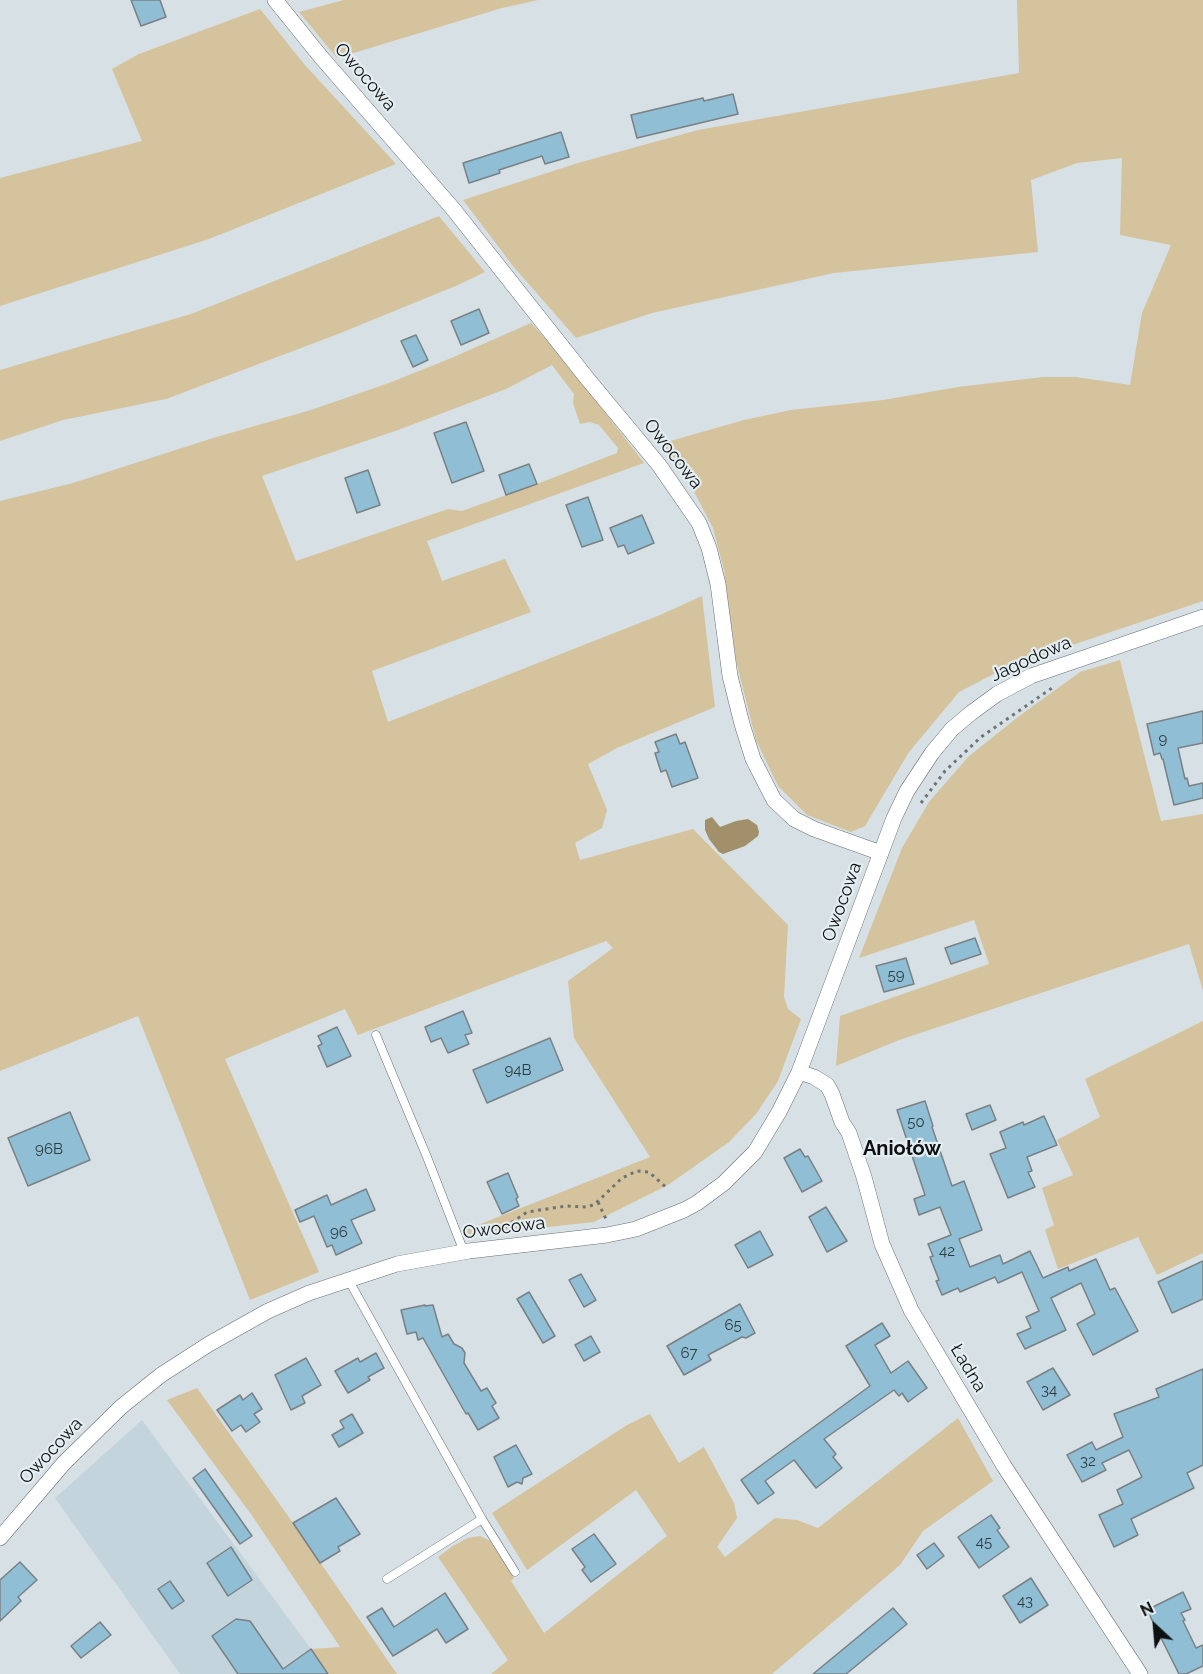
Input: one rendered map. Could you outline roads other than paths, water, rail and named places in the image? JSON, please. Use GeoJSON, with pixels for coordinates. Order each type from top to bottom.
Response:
{"type":"FeatureCollection","features":[{"type":"Feature","properties":{"kind":"street","name":"Owocowa"},"geometry":{"type":"LineString","coordinates":[[0,1538],[87,1439],[121,1407],[161,1375],[209,1344],[268,1311],[309,1293],[397,1264],[464,1252],[606,1236],[636,1229],[697,1203],[724,1183],[755,1152],[800,1072],[881,853],[814,829],[794,819],[774,800],[753,759],[742,724],[730,676],[718,584],[709,548],[699,523],[659,465],[454,210],[321,57],[275,0]]}},
{"type":"Feature","properties":{"kind":"street","name":"Jagodowa"},"geometry":{"type":"LineString","coordinates":[[881,853],[907,791],[932,753],[952,729],[971,713],[997,694],[1031,676],[1203,617]]}},
{"type":"Feature","properties":{"kind":"street","name":"Ładna"},"geometry":{"type":"LineString","coordinates":[[800,1072],[827,1085],[832,1094],[842,1122],[849,1133],[864,1177],[882,1244],[910,1310],[1005,1466],[1140,1674]]}},
{"type":"Feature","properties":{"kind":"lane"},"geometry":{"type":"LineString","coordinates":[[376,1035],[428,1157],[464,1252]]}},
{"type":"Feature","properties":{"kind":"lane"},"geometry":{"type":"LineString","coordinates":[[348,1279],[482,1520],[516,1572]]}},
{"type":"Feature","properties":{"kind":"lane"},"geometry":{"type":"LineString","coordinates":[[387,1578],[482,1520]]}},
{"type":"Feature","properties":{"kind":"district","name":"Aniołów"},"geometry":{"type":"Point","coordinates":[902,1149]}}]}
